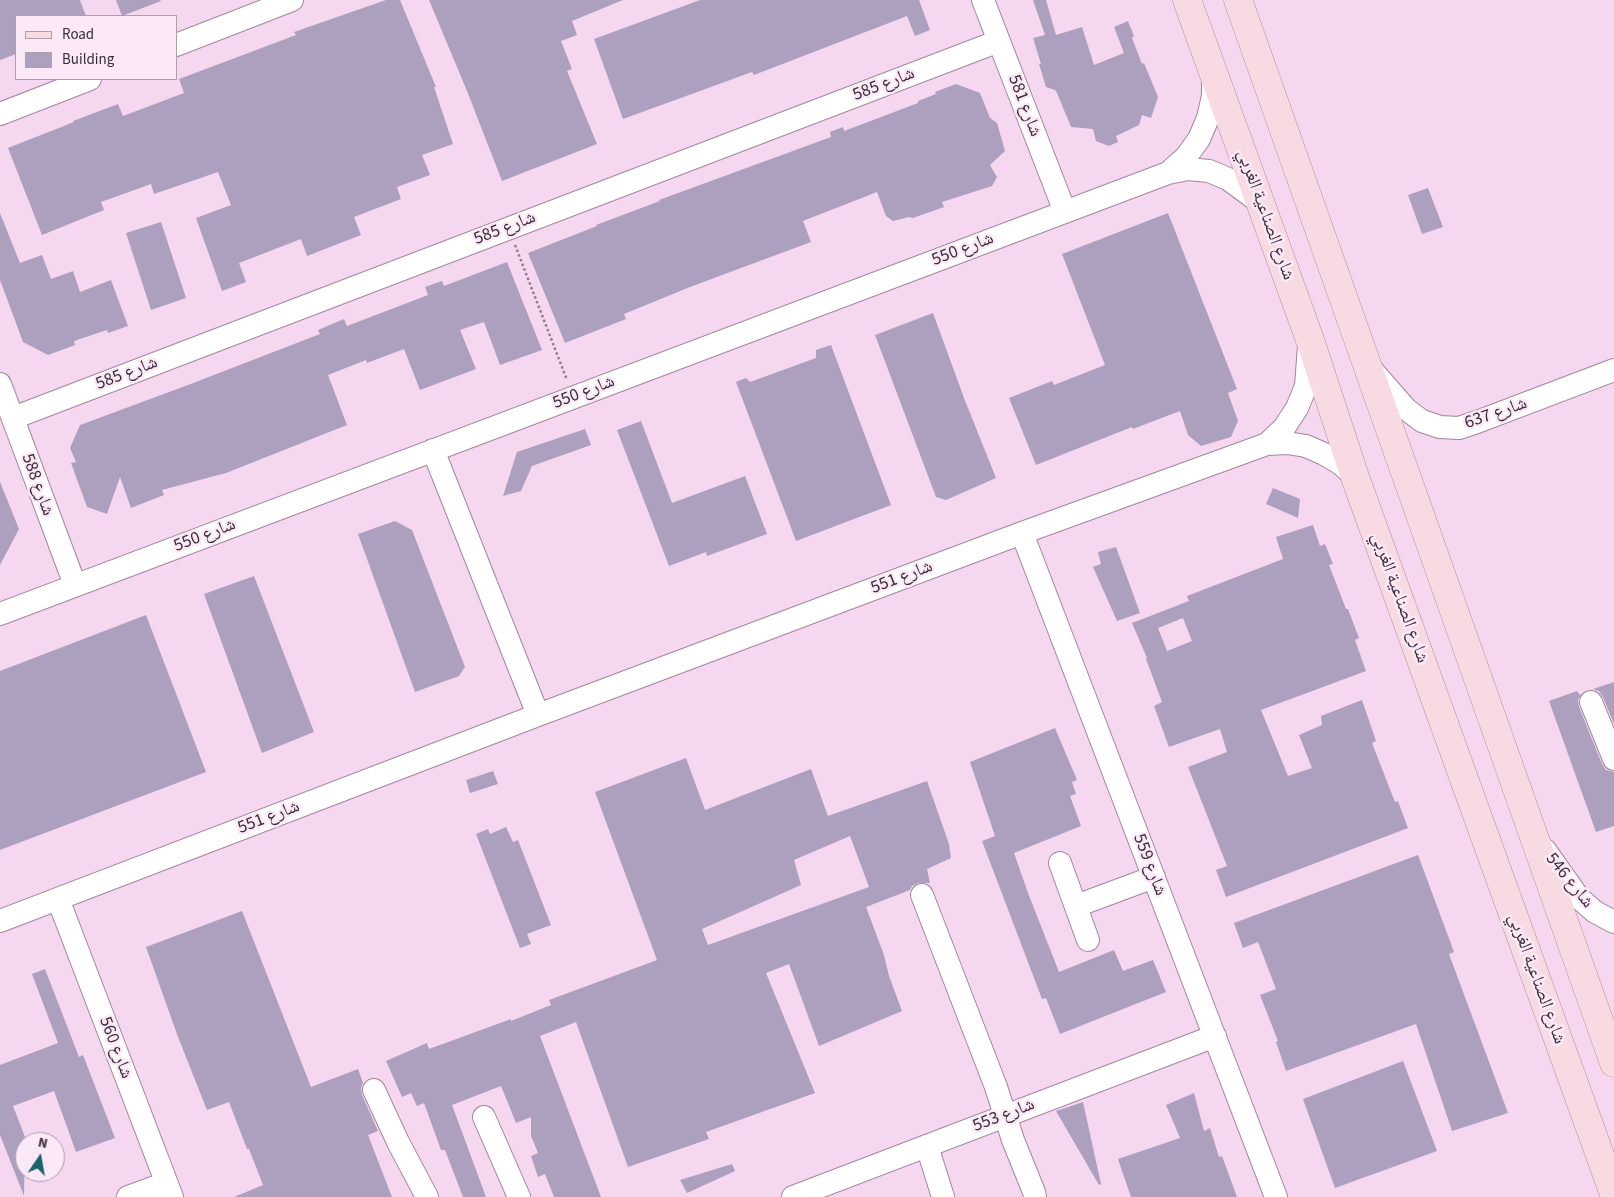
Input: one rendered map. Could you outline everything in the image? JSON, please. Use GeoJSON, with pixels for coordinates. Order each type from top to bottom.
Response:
{"type":"FeatureCollection","features":[{"type":"Feature","properties":{"kind":"main road","name":"شارع الصناعية الغربي"},"geometry":{"type":"LineString","coordinates":[[1188,0],[1310,340],[1355,478],[1614,1194]]}},
{"type":"Feature","properties":{"kind":"main road"},"geometry":{"type":"LineString","coordinates":[[1238,0],[1614,1063]]}},
{"type":"Feature","properties":{"kind":"street"},"geometry":{"type":"LineString","coordinates":[[178,44],[292,0]]}},
{"type":"Feature","properties":{"kind":"street","name":"شارع 581"},"geometry":{"type":"LineString","coordinates":[[983,0],[1065,212]]}},
{"type":"Feature","properties":{"kind":"street","name":"شارع 585"},"geometry":{"type":"LineString","coordinates":[[13,418],[999,41]]}},
{"type":"Feature","properties":{"kind":"street","name":"شارع 550"},"geometry":{"type":"LineString","coordinates":[[1168,173],[1186,157],[1199,139],[1208,118],[1213,96],[1213,70]]}},
{"type":"Feature","properties":{"kind":"street"},"geometry":{"type":"LineString","coordinates":[[0,114],[87,80]]}},
{"type":"Feature","properties":{"kind":"street","name":"شارع 550"},"geometry":{"type":"LineString","coordinates":[[0,614],[1168,173],[1188,170],[1209,171],[1228,179],[1262,204]]}},
{"type":"Feature","properties":{"kind":"street","name":"شارع 551"},"geometry":{"type":"LineString","coordinates":[[1267,444],[1284,428],[1297,408],[1306,386],[1310,340]]}},
{"type":"Feature","properties":{"kind":"street","name":"شارع 637"},"geometry":{"type":"LineString","coordinates":[[1366,365],[1406,409],[1422,421],[1440,427],[1459,428],[1614,370]]}},
{"type":"Feature","properties":{"kind":"street","name":"شارع 588"},"geometry":{"type":"LineString","coordinates":[[0,384],[75,585]]}},
{"type":"Feature","properties":{"kind":"street","name":"شارع 551"},"geometry":{"type":"LineString","coordinates":[[0,921],[538,715],[1022,533],[1267,444],[1286,443],[1306,446],[1341,464],[1355,478]]}},
{"type":"Feature","properties":{"kind":"street"},"geometry":{"type":"LineString","coordinates":[[433,450],[538,715]]}},
{"type":"Feature","properties":{"kind":"street","name":"شارع 559"},"geometry":{"type":"LineString","coordinates":[[1022,533],[1276,1197]]}},
{"type":"Feature","properties":{"kind":"street"},"geometry":{"type":"LineString","coordinates":[[1590,702],[1614,759]]}},
{"type":"Feature","properties":{"kind":"street","name":"شارع 546"},"geometry":{"type":"LineString","coordinates":[[1531,832],[1579,898],[1595,912],[1614,922]]}},
{"type":"Feature","properties":{"kind":"street"},"geometry":{"type":"LineString","coordinates":[[1060,863],[1088,940]]}},
{"type":"Feature","properties":{"kind":"street"},"geometry":{"type":"LineString","coordinates":[[1076,906],[1154,877]]}},
{"type":"Feature","properties":{"kind":"street"},"geometry":{"type":"LineString","coordinates":[[922,895],[996,1087],[1005,1116],[1031,1167],[1035,1197]]}},
{"type":"Feature","properties":{"kind":"street","name":"شارع 560"},"geometry":{"type":"LineString","coordinates":[[58,899],[169,1190]]}},
{"type":"Feature","properties":{"kind":"street","name":"شارع 553"},"geometry":{"type":"LineString","coordinates":[[794,1197],[1215,1036]]}},
{"type":"Feature","properties":{"kind":"street"},"geometry":{"type":"LineString","coordinates":[[374,1090],[398,1142],[427,1197]]}},
{"type":"Feature","properties":{"kind":"street"},"geometry":{"type":"LineString","coordinates":[[484,1118],[519,1197]]}},
{"type":"Feature","properties":{"kind":"street"},"geometry":{"type":"LineString","coordinates":[[927,1146],[943,1197]]}},
{"type":"Feature","properties":{"kind":"street"},"geometry":{"type":"LineString","coordinates":[[128,1197],[169,1190]]}},
{"type":"Feature","properties":{"kind":"path"},"geometry":{"type":"LineString","coordinates":[[508,228],[574,397]]}},
{"type":"Feature","properties":{"kind":"building"},"geometry":{"type":"Polygon","coordinates":[[[0,0],[80,0],[86,15],[15,15],[15,54],[0,60],[0,0]]]}},
{"type":"Feature","properties":{"kind":"building"},"geometry":{"type":"Polygon","coordinates":[[[116,0],[161,1],[125,15],[122,15],[116,0]]]}},
{"type":"Feature","properties":{"kind":"building"},"geometry":{"type":"Polygon","coordinates":[[[386,0],[400,0],[436,87],[434,87],[453,144],[422,155],[430,175],[397,187],[401,199],[354,217],[361,235],[307,256],[301,239],[239,263],[246,282],[222,291],[196,218],[231,205],[218,172],[154,194],[151,184],[101,202],[104,210],[42,235],[8,148],[118,104],[123,116],[184,93],[179,79],[296,35],[294,32],[386,0]]]}},
{"type":"Feature","properties":{"kind":"building"},"geometry":{"type":"Polygon","coordinates":[[[429,0],[623,0],[572,21],[577,35],[561,41],[572,69],[567,71],[597,144],[502,181],[429,0]]]}},
{"type":"Feature","properties":{"kind":"building"},"geometry":{"type":"Polygon","coordinates":[[[700,0],[919,0],[930,30],[915,36],[907,16],[754,75],[752,72],[623,119],[594,39],[700,0]]]}},
{"type":"Feature","properties":{"kind":"building"},"geometry":{"type":"Polygon","coordinates":[[[1033,0],[1046,0],[1056,35],[1082,27],[1094,65],[1124,53],[1114,27],[1128,21],[1142,64],[1144,63],[1158,97],[1151,118],[1142,115],[1139,125],[1116,136],[1118,142],[1109,146],[1096,141],[1093,129],[1071,127],[1057,93],[1055,90],[1046,87],[1039,64],[1041,64],[1033,38],[1045,35],[1033,0]]]}},
{"type":"Feature","properties":{"kind":"building"},"geometry":{"type":"Polygon","coordinates":[[[956,84],[980,93],[990,118],[997,123],[1005,151],[990,165],[997,177],[992,186],[942,202],[944,207],[913,218],[909,217],[893,221],[886,216],[877,192],[803,221],[811,242],[624,314],[626,319],[565,343],[528,253],[659,200],[831,137],[830,132],[843,127],[844,131],[918,103],[918,101],[936,94],[935,92],[956,84]]]}},
{"type":"Feature","properties":{"kind":"building"},"geometry":{"type":"Polygon","coordinates":[[[1428,188],[1443,227],[1422,234],[1408,195],[1428,188]]]}},
{"type":"Feature","properties":{"kind":"building"},"geometry":{"type":"Polygon","coordinates":[[[0,213],[20,263],[42,255],[51,279],[73,271],[80,292],[111,280],[128,326],[108,333],[107,330],[74,341],[75,345],[48,355],[23,342],[0,280],[0,213]]]}},
{"type":"Feature","properties":{"kind":"building"},"geometry":{"type":"Polygon","coordinates":[[[1168,213],[1237,389],[1228,393],[1238,421],[1231,437],[1201,446],[1188,435],[1180,411],[1133,429],[1132,427],[1036,465],[1009,398],[1052,381],[1054,385],[1105,365],[1062,254],[1168,213]]]}},
{"type":"Feature","properties":{"kind":"building"},"geometry":{"type":"Polygon","coordinates":[[[161,222],[186,298],[151,310],[126,233],[161,222]]]}},
{"type":"Feature","properties":{"kind":"building"},"geometry":{"type":"Polygon","coordinates":[[[507,262],[542,350],[500,365],[484,322],[460,330],[476,369],[420,390],[404,349],[367,363],[366,360],[328,375],[347,425],[226,473],[162,490],[164,495],[131,508],[120,477],[107,514],[87,507],[71,463],[76,462],[70,448],[80,425],[320,334],[318,330],[344,319],[347,326],[428,295],[425,287],[442,281],[444,286],[507,262]]]}},
{"type":"Feature","properties":{"kind":"building"},"geometry":{"type":"Polygon","coordinates":[[[933,313],[996,478],[946,500],[936,497],[875,335],[933,313]]]}},
{"type":"Feature","properties":{"kind":"building"},"geometry":{"type":"Polygon","coordinates":[[[831,345],[891,505],[796,541],[736,382],[746,378],[750,382],[816,358],[816,350],[831,345]]]}},
{"type":"Feature","properties":{"kind":"building"},"geometry":{"type":"Polygon","coordinates":[[[641,421],[672,503],[745,476],[767,534],[707,556],[706,552],[669,566],[617,430],[641,421]]]}},
{"type":"Feature","properties":{"kind":"building"},"geometry":{"type":"Polygon","coordinates":[[[585,429],[591,445],[532,466],[521,491],[503,496],[517,452],[585,429]]]}},
{"type":"Feature","properties":{"kind":"building"},"geometry":{"type":"Polygon","coordinates":[[[0,482],[19,529],[0,565],[0,482]]]}},
{"type":"Feature","properties":{"kind":"building"},"geometry":{"type":"Polygon","coordinates":[[[1273,488],[1300,499],[1298,518],[1266,504],[1273,488]]]}},
{"type":"Feature","properties":{"kind":"building"},"geometry":{"type":"Polygon","coordinates":[[[395,521],[412,530],[465,667],[459,676],[415,692],[358,534],[395,521]]]}},
{"type":"Feature","properties":{"kind":"building"},"geometry":{"type":"Polygon","coordinates":[[[1313,525],[1320,546],[1325,544],[1333,564],[1329,565],[1359,638],[1355,640],[1366,671],[1261,710],[1288,776],[1312,768],[1299,735],[1322,725],[1321,716],[1362,700],[1376,741],[1372,743],[1395,802],[1398,801],[1408,828],[1226,897],[1216,870],[1227,866],[1188,767],[1227,752],[1220,729],[1169,747],[1154,706],[1162,702],[1147,658],[1132,623],[1189,601],[1187,596],[1283,559],[1276,537],[1313,525]],[[1183,618],[1158,628],[1167,651],[1192,641],[1183,618]]]}},
{"type":"Feature","properties":{"kind":"building"},"geometry":{"type":"Polygon","coordinates":[[[1116,547],[1140,613],[1117,621],[1093,567],[1101,564],[1098,552],[1116,547]]]}},
{"type":"Feature","properties":{"kind":"building"},"geometry":{"type":"Polygon","coordinates":[[[254,576],[314,732],[262,753],[204,594],[254,576]]]}},
{"type":"Feature","properties":{"kind":"building"},"geometry":{"type":"Polygon","coordinates":[[[146,615],[206,772],[0,850],[0,671],[146,615]]]}},
{"type":"Feature","properties":{"kind":"building"},"geometry":{"type":"Polygon","coordinates":[[[1614,682],[1614,724],[1603,697],[1599,691],[1593,689],[1614,682]]]}},
{"type":"Feature","properties":{"kind":"building"},"geometry":{"type":"Polygon","coordinates":[[[1577,691],[1581,694],[1578,700],[1579,707],[1602,764],[1606,770],[1614,772],[1614,826],[1596,832],[1549,701],[1577,691]]]}},
{"type":"Feature","properties":{"kind":"building"},"geometry":{"type":"Polygon","coordinates":[[[1055,728],[1077,780],[1072,782],[1076,794],[1070,796],[1081,826],[1014,853],[1059,972],[1114,950],[1123,971],[1153,960],[1166,992],[1060,1034],[1046,998],[1042,999],[982,841],[995,836],[970,762],[1055,728]]]}},
{"type":"Feature","properties":{"kind":"building"},"geometry":{"type":"Polygon","coordinates":[[[686,758],[705,810],[811,769],[828,816],[927,781],[949,844],[951,858],[927,869],[930,883],[918,883],[912,886],[910,890],[866,907],[902,1011],[819,1046],[789,964],[766,973],[815,1093],[706,1132],[709,1139],[628,1167],[576,1022],[540,1036],[601,1197],[554,1197],[545,1174],[538,1177],[531,1156],[538,1153],[531,1136],[531,1117],[516,1123],[501,1086],[452,1105],[486,1197],[463,1197],[445,1150],[441,1150],[424,1103],[417,1106],[411,1093],[402,1097],[386,1061],[427,1043],[429,1049],[511,1019],[511,1021],[551,1005],[549,1000],[657,960],[595,792],[686,758]],[[850,836],[794,860],[801,885],[702,929],[708,945],[869,887],[850,836]]]}},
{"type":"Feature","properties":{"kind":"building"},"geometry":{"type":"Polygon","coordinates":[[[493,771],[498,784],[470,793],[466,780],[493,771]]]}},
{"type":"Feature","properties":{"kind":"building"},"geometry":{"type":"Polygon","coordinates":[[[506,827],[513,842],[518,840],[551,925],[527,934],[531,944],[520,948],[476,834],[488,829],[490,834],[506,827]]]}},
{"type":"Feature","properties":{"kind":"building"},"geometry":{"type":"Polygon","coordinates":[[[1418,855],[1454,952],[1449,954],[1508,1113],[1452,1131],[1416,1024],[1286,1071],[1276,1042],[1278,1041],[1260,995],[1276,989],[1258,942],[1243,948],[1234,923],[1418,855]]]}},
{"type":"Feature","properties":{"kind":"building"},"geometry":{"type":"Polygon","coordinates":[[[242,911],[311,1087],[358,1069],[363,1083],[361,1088],[362,1095],[378,1131],[368,1135],[392,1197],[234,1197],[263,1185],[229,1102],[207,1110],[178,1037],[146,947],[242,911]]]}},
{"type":"Feature","properties":{"kind":"building"},"geometry":{"type":"Polygon","coordinates":[[[45,969],[79,1057],[83,1055],[115,1138],[76,1152],[54,1091],[13,1106],[23,1132],[15,1132],[15,1173],[0,1135],[0,1065],[58,1043],[32,974],[45,969]]]}},
{"type":"Feature","properties":{"kind":"building"},"geometry":{"type":"Polygon","coordinates":[[[1403,1061],[1437,1151],[1335,1188],[1303,1099],[1403,1061]]]}},
{"type":"Feature","properties":{"kind":"building"},"geometry":{"type":"Polygon","coordinates":[[[1194,1093],[1204,1131],[1210,1128],[1219,1157],[1222,1156],[1237,1197],[1131,1197],[1118,1159],[1180,1138],[1166,1105],[1194,1093]]]}},
{"type":"Feature","properties":{"kind":"building"},"geometry":{"type":"Polygon","coordinates":[[[1083,1102],[1101,1184],[1099,1185],[1056,1111],[1083,1102]]]}},
{"type":"Feature","properties":{"kind":"building"},"geometry":{"type":"Polygon","coordinates":[[[732,1164],[735,1171],[687,1193],[680,1180],[732,1164]]]}},
{"type":"Feature","properties":{"kind":"building"},"geometry":{"type":"Polygon","coordinates":[[[18,1182],[24,1182],[24,1196],[18,1182]]]}}]}
